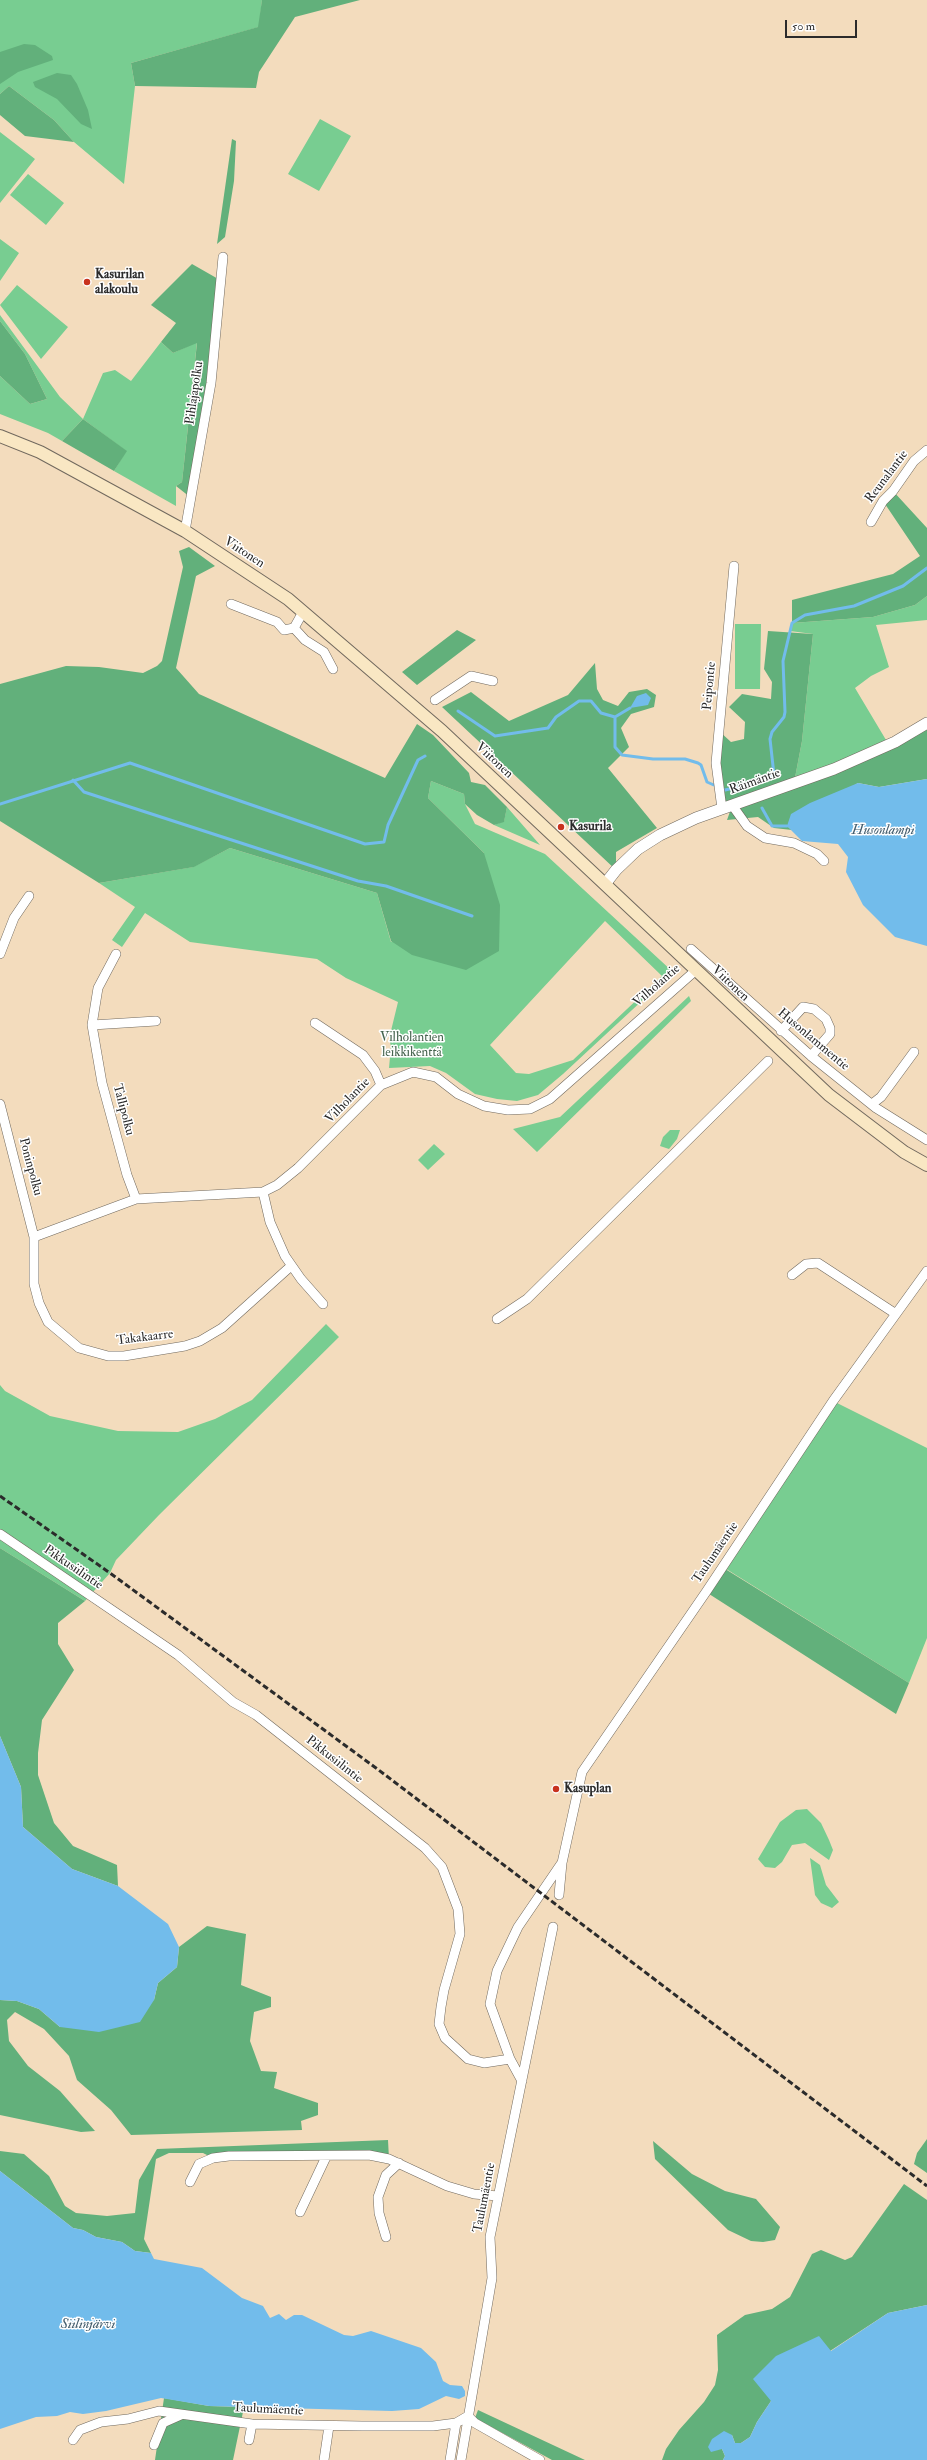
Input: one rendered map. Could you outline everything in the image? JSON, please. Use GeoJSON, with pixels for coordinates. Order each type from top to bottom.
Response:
{"type":"FeatureCollection","features":[{"type":"Feature","properties":{"kind":"main road","name":"Viitonen"},"geometry":{"type":"LineString","coordinates":[[0,436],[40,452],[185,531],[288,599],[442,731],[695,971],[829,1095],[904,1152],[927,1165]]}},
{"type":"Feature","properties":{"kind":"street","name":"Pihlajapolku"},"geometry":{"type":"LineString","coordinates":[[185,531],[211,383],[223,257]]}},
{"type":"Feature","properties":{"kind":"street","name":"Reunalantie"},"geometry":{"type":"LineString","coordinates":[[871,522],[883,501],[893,491],[914,461],[927,450]]}},
{"type":"Feature","properties":{"kind":"street","name":"Peipontie"},"geometry":{"type":"LineString","coordinates":[[727,807],[716,763],[734,566]]}},
{"type":"Feature","properties":{"kind":"street"},"geometry":{"type":"LineString","coordinates":[[232,604],[276,622],[284,630],[294,628],[303,612]]}},
{"type":"Feature","properties":{"kind":"street"},"geometry":{"type":"LineString","coordinates":[[294,628],[305,640],[324,652],[333,669]]}},
{"type":"Feature","properties":{"kind":"street"},"geometry":{"type":"LineString","coordinates":[[434,700],[471,676],[493,681]]}},
{"type":"Feature","properties":{"kind":"street","name":"Räimäntie"},"geometry":{"type":"LineString","coordinates":[[605,884],[616,870],[638,849],[660,835],[727,807],[840,766],[895,742],[927,723]]}},
{"type":"Feature","properties":{"kind":"street"},"geometry":{"type":"LineString","coordinates":[[727,807],[747,826],[765,838],[794,843],[817,854],[824,861]]}},
{"type":"Feature","properties":{"kind":"street"},"geometry":{"type":"LineString","coordinates":[[0,954],[14,918],[29,896]]}},
{"type":"Feature","properties":{"kind":"street","name":"Husonlammentie"},"geometry":{"type":"LineString","coordinates":[[690,950],[811,1056],[872,1104],[927,1140]]}},
{"type":"Feature","properties":{"kind":"street","name":"Tallipolku"},"geometry":{"type":"LineString","coordinates":[[116,954],[98,988],[92,1025],[102,1082],[127,1175],[136,1199]]}},
{"type":"Feature","properties":{"kind":"street","name":"Vilholantie"},"geometry":{"type":"LineString","coordinates":[[34,1236],[136,1199],[263,1192],[277,1185],[309,1158],[381,1085],[413,1072],[425,1073],[436,1077],[458,1094],[484,1106],[508,1110],[530,1109],[550,1099],[695,971]]}},
{"type":"Feature","properties":{"kind":"street"},"geometry":{"type":"LineString","coordinates":[[781,1031],[804,1007],[814,1009],[826,1019],[830,1028],[830,1034],[811,1056]]}},
{"type":"Feature","properties":{"kind":"street"},"geometry":{"type":"LineString","coordinates":[[92,1025],[156,1021]]}},
{"type":"Feature","properties":{"kind":"street"},"geometry":{"type":"LineString","coordinates":[[315,1023],[363,1055],[375,1071],[381,1085]]}},
{"type":"Feature","properties":{"kind":"street"},"geometry":{"type":"LineString","coordinates":[[872,1104],[881,1097],[914,1052]]}},
{"type":"Feature","properties":{"kind":"street"},"geometry":{"type":"LineString","coordinates":[[497,1319],[527,1299],[768,1061]]}},
{"type":"Feature","properties":{"kind":"street","name":"Poninpolku"},"geometry":{"type":"LineString","coordinates":[[0,1104],[34,1236]]}},
{"type":"Feature","properties":{"kind":"street"},"geometry":{"type":"LineString","coordinates":[[263,1192],[276,1240],[291,1266],[323,1304]]}},
{"type":"Feature","properties":{"kind":"street","name":"Takakaarre"},"geometry":{"type":"LineString","coordinates":[[34,1236],[34,1284],[39,1303],[48,1322],[79,1348],[108,1356],[124,1356],[178,1348],[209,1336],[249,1304],[291,1266]]}},
{"type":"Feature","properties":{"kind":"street"},"geometry":{"type":"LineString","coordinates":[[792,1275],[806,1264],[818,1263],[896,1314]]}},
{"type":"Feature","properties":{"kind":"street","name":"Taulumäentie"},"geometry":{"type":"LineString","coordinates":[[559,1895],[562,1863],[582,1772],[706,1592],[833,1401],[927,1271]]}},
{"type":"Feature","properties":{"kind":"street","name":"Pikkusiilintie"},"geometry":{"type":"LineString","coordinates":[[0,1534],[178,1655],[233,1702],[256,1715],[425,1848],[442,1867],[458,1909],[460,1934],[444,1990],[439,2024],[445,2038],[468,2060],[484,2063],[510,2060]]}},
{"type":"Feature","properties":{"kind":"street","name":"Taulumäentie"},"geometry":{"type":"LineString","coordinates":[[522,2081],[510,2060],[490,2004],[497,1971],[518,1926],[562,1863]]}},
{"type":"Feature","properties":{"kind":"street","name":"Taulumäentie"},"geometry":{"type":"LineString","coordinates":[[461,2460],[492,2278],[490,2237],[553,1927]]}},
{"type":"Feature","properties":{"kind":"street"},"geometry":{"type":"LineString","coordinates":[[190,2182],[198,2164],[214,2158],[229,2156],[326,2157],[369,2155],[399,2164],[447,2186],[474,2194],[498,2196]]}},
{"type":"Feature","properties":{"kind":"street"},"geometry":{"type":"LineString","coordinates":[[300,2212],[326,2157]]}},
{"type":"Feature","properties":{"kind":"street"},"geometry":{"type":"LineString","coordinates":[[386,2237],[379,2213],[378,2197],[386,2175],[399,2164]]}},
{"type":"Feature","properties":{"kind":"street","name":"Taulumäentie"},"geometry":{"type":"LineString","coordinates":[[73,2440],[80,2430],[101,2422],[128,2419],[159,2411],[252,2424],[329,2426],[434,2426],[456,2423],[468,2416]]}},
{"type":"Feature","properties":{"kind":"street"},"geometry":{"type":"LineString","coordinates":[[154,2445],[163,2423],[181,2415]]}},
{"type":"Feature","properties":{"kind":"street"},"geometry":{"type":"LineString","coordinates":[[468,2416],[475,2423],[540,2460]]}},
{"type":"Feature","properties":{"kind":"street"},"geometry":{"type":"LineString","coordinates":[[450,2460],[456,2423]]}},
{"type":"Feature","properties":{"kind":"street"},"geometry":{"type":"LineString","coordinates":[[249,2440],[252,2424]]}},
{"type":"Feature","properties":{"kind":"street"},"geometry":{"type":"LineString","coordinates":[[324,2460],[329,2426]]}},
{"type":"Feature","properties":{"kind":"green space"},"geometry":{"type":"Polygon","coordinates":[[[0,0],[262,0],[259,27],[131,63],[135,86],[124,184],[74,142],[54,120],[9,86],[0,94],[0,0]]]}},
{"type":"Feature","properties":{"kind":"green space"},"geometry":{"type":"Polygon","coordinates":[[[262,0],[360,0],[295,17],[259,72],[256,88],[135,86],[131,63],[258,27],[262,0]]]}},
{"type":"Feature","properties":{"kind":"green space"},"geometry":{"type":"Polygon","coordinates":[[[24,44],[35,45],[52,56],[53,60],[18,72],[0,84],[0,52],[24,44]]]}},
{"type":"Feature","properties":{"kind":"green space"},"geometry":{"type":"Polygon","coordinates":[[[57,73],[71,75],[77,84],[88,110],[92,129],[81,124],[57,99],[35,87],[33,82],[57,73]]]}},
{"type":"Feature","properties":{"kind":"green space"},"geometry":{"type":"Polygon","coordinates":[[[9,86],[54,120],[74,142],[25,136],[0,115],[0,94],[9,86]]]}},
{"type":"Feature","properties":{"kind":"green space"},"geometry":{"type":"Polygon","coordinates":[[[320,119],[351,136],[319,191],[288,174],[320,119]]]}},
{"type":"Feature","properties":{"kind":"green space"},"geometry":{"type":"Polygon","coordinates":[[[0,132],[35,159],[0,203],[0,132]]]}},
{"type":"Feature","properties":{"kind":"green space"},"geometry":{"type":"Polygon","coordinates":[[[232,139],[236,141],[234,181],[225,237],[217,244],[232,139]]]}},
{"type":"Feature","properties":{"kind":"green space"},"geometry":{"type":"Polygon","coordinates":[[[28,174],[64,203],[46,225],[10,195],[28,174]]]}},
{"type":"Feature","properties":{"kind":"green space"},"geometry":{"type":"Polygon","coordinates":[[[0,239],[19,253],[0,281],[0,239]]]}},
{"type":"Feature","properties":{"kind":"green space"},"geometry":{"type":"Polygon","coordinates":[[[192,264],[220,280],[211,383],[190,497],[176,486],[182,482],[197,343],[173,353],[161,342],[176,323],[151,305],[192,264]]]}},
{"type":"Feature","properties":{"kind":"green space"},"geometry":{"type":"Polygon","coordinates":[[[17,285],[68,327],[41,359],[0,305],[17,285]]]}},
{"type":"Feature","properties":{"kind":"green space"},"geometry":{"type":"Polygon","coordinates":[[[0,315],[60,397],[83,419],[62,441],[48,433],[0,414],[0,376],[30,404],[47,399],[25,354],[0,321],[0,315]]]}},
{"type":"Feature","properties":{"kind":"green space"},"geometry":{"type":"Polygon","coordinates":[[[0,321],[25,354],[47,399],[30,404],[0,376],[0,321]]]}},
{"type":"Feature","properties":{"kind":"green space"},"geometry":{"type":"Polygon","coordinates":[[[161,342],[173,353],[197,342],[182,482],[176,486],[176,506],[114,471],[126,451],[83,419],[103,373],[115,370],[131,381],[161,342]]]}},
{"type":"Feature","properties":{"kind":"green space"},"geometry":{"type":"Polygon","coordinates":[[[83,419],[127,451],[114,471],[62,441],[83,419]]]}},
{"type":"Feature","properties":{"kind":"green space"},"geometry":{"type":"Polygon","coordinates":[[[893,491],[927,528],[927,596],[915,605],[873,617],[792,623],[792,600],[893,574],[920,556],[883,501],[893,491]]]}},
{"type":"Feature","properties":{"kind":"green space"},"geometry":{"type":"Polygon","coordinates":[[[189,547],[215,566],[196,576],[176,668],[199,694],[385,778],[417,724],[433,735],[469,773],[471,782],[485,785],[507,807],[504,822],[494,825],[477,815],[465,804],[464,794],[431,781],[428,798],[484,853],[500,905],[499,951],[466,970],[412,955],[391,941],[377,893],[230,848],[194,867],[99,883],[0,821],[0,684],[66,666],[99,667],[143,673],[157,666],[162,661],[183,567],[179,551],[189,547]]]}},
{"type":"Feature","properties":{"kind":"green space"},"geometry":{"type":"Polygon","coordinates":[[[927,596],[927,620],[876,625],[889,667],[871,676],[855,688],[889,745],[794,783],[802,741],[813,634],[790,631],[792,623],[873,617],[915,605],[927,596]]]}},
{"type":"Feature","properties":{"kind":"green space"},"geometry":{"type":"Polygon","coordinates":[[[735,624],[761,624],[760,689],[735,689],[735,624]]]}},
{"type":"Feature","properties":{"kind":"green space"},"geometry":{"type":"Polygon","coordinates":[[[457,630],[476,640],[417,685],[402,672],[457,630]]]}},
{"type":"Feature","properties":{"kind":"green space"},"geometry":{"type":"Polygon","coordinates":[[[768,631],[813,634],[802,741],[794,783],[927,723],[927,779],[879,787],[858,783],[787,826],[792,830],[774,828],[758,817],[727,820],[732,806],[722,809],[719,731],[731,742],[744,739],[745,722],[729,707],[742,694],[771,699],[772,682],[764,669],[768,631]]]}},
{"type":"Feature","properties":{"kind":"green space"},"geometry":{"type":"Polygon","coordinates":[[[595,663],[597,689],[603,700],[618,706],[629,692],[647,689],[656,695],[654,707],[631,714],[621,728],[629,747],[608,768],[657,828],[616,852],[616,870],[442,707],[471,692],[509,721],[568,695],[595,663]]]}},
{"type":"Feature","properties":{"kind":"green space","name":"Vilholantien leikkikenttä"},"geometry":{"type":"Polygon","coordinates":[[[431,781],[464,794],[465,804],[475,824],[545,854],[673,972],[563,1074],[538,1095],[517,1101],[497,1099],[475,1094],[446,1073],[430,1066],[389,1068],[391,1046],[389,1039],[398,1002],[346,978],[317,959],[190,942],[145,913],[122,947],[112,940],[135,907],[99,883],[193,867],[230,848],[377,893],[391,942],[484,853],[428,798],[431,781]],[[605,921],[490,1045],[516,1073],[529,1074],[573,1060],[662,976],[605,921]]]}},
{"type":"Feature","properties":{"kind":"green space"},"geometry":{"type":"Polygon","coordinates":[[[507,807],[540,845],[494,825],[504,821],[507,807]]]}},
{"type":"Feature","properties":{"kind":"green space"},"geometry":{"type":"Polygon","coordinates":[[[689,996],[691,1001],[537,1152],[513,1129],[560,1117],[689,996]]]}},
{"type":"Feature","properties":{"kind":"green space"},"geometry":{"type":"Polygon","coordinates":[[[670,1130],[680,1130],[677,1139],[669,1149],[660,1146],[663,1137],[670,1130]]]}},
{"type":"Feature","properties":{"kind":"green space"},"geometry":{"type":"Polygon","coordinates":[[[434,1144],[445,1154],[428,1170],[418,1160],[434,1144]]]}},
{"type":"Feature","properties":{"kind":"green space"},"geometry":{"type":"Polygon","coordinates":[[[326,1324],[339,1337],[159,1515],[116,1560],[110,1573],[85,1601],[0,1548],[0,1385],[5,1391],[50,1416],[118,1431],[178,1432],[215,1419],[252,1400],[326,1324]]]}},
{"type":"Feature","properties":{"kind":"green space"},"geometry":{"type":"Polygon","coordinates":[[[833,1401],[927,1448],[927,1638],[909,1683],[723,1567],[833,1401]]]}},
{"type":"Feature","properties":{"kind":"green space"},"geometry":{"type":"Polygon","coordinates":[[[0,1548],[85,1601],[58,1623],[58,1644],[74,1670],[42,1720],[38,1753],[38,1775],[54,1823],[73,1846],[117,1865],[118,1886],[72,1869],[23,1827],[21,1787],[0,1736],[0,1548]]]}},
{"type":"Feature","properties":{"kind":"green space"},"geometry":{"type":"Polygon","coordinates":[[[722,1567],[909,1683],[896,1714],[706,1592],[722,1567]]]}},
{"type":"Feature","properties":{"kind":"green space"},"geometry":{"type":"Polygon","coordinates":[[[807,1809],[821,1823],[829,1840],[833,1850],[829,1860],[805,1843],[792,1845],[782,1862],[775,1868],[765,1867],[758,1859],[780,1822],[796,1810],[807,1809]]]}},
{"type":"Feature","properties":{"kind":"green space"},"geometry":{"type":"Polygon","coordinates":[[[810,1858],[820,1865],[826,1885],[839,1902],[832,1908],[821,1903],[815,1895],[810,1858]]]}},
{"type":"Feature","properties":{"kind":"green space"},"geometry":{"type":"Polygon","coordinates":[[[207,1926],[246,1934],[241,1985],[271,1997],[271,2007],[254,2012],[250,2041],[261,2071],[277,2072],[274,2088],[318,2103],[318,2115],[301,2121],[302,2130],[131,2135],[111,2110],[77,2080],[69,2056],[44,2029],[15,2012],[7,2020],[9,2041],[28,2066],[60,2091],[95,2131],[81,2132],[0,2115],[0,2000],[17,2001],[39,2009],[60,2027],[154,2000],[158,1983],[177,1967],[179,1947],[207,1926]]]}},
{"type":"Feature","properties":{"kind":"green space"},"geometry":{"type":"Polygon","coordinates":[[[927,2139],[927,2173],[914,2164],[917,2153],[927,2139]]]}},
{"type":"Feature","properties":{"kind":"green space"},"geometry":{"type":"Polygon","coordinates":[[[388,2140],[389,2159],[213,2158],[203,2153],[169,2153],[156,2159],[144,2239],[151,2253],[135,2251],[122,2242],[96,2237],[83,2230],[73,2228],[0,2171],[0,2151],[24,2154],[49,2176],[65,2206],[76,2213],[107,2216],[135,2213],[139,2180],[157,2149],[388,2140]]]}},
{"type":"Feature","properties":{"kind":"green space"},"geometry":{"type":"Polygon","coordinates":[[[653,2141],[692,2174],[725,2191],[756,2199],[780,2227],[775,2240],[763,2242],[751,2241],[728,2230],[655,2159],[653,2141]]]}},
{"type":"Feature","properties":{"kind":"green space"},"geometry":{"type":"Polygon","coordinates":[[[904,2184],[927,2200],[927,2305],[888,2313],[830,2351],[771,2401],[757,2422],[750,2437],[741,2443],[735,2443],[732,2435],[722,2449],[725,2456],[723,2460],[662,2460],[666,2449],[679,2430],[704,2402],[715,2385],[718,2370],[717,2335],[745,2315],[772,2309],[790,2297],[812,2254],[821,2250],[845,2260],[852,2257],[904,2184]]]}},
{"type":"Feature","properties":{"kind":"green space"},"geometry":{"type":"Polygon","coordinates":[[[164,2398],[209,2406],[244,2407],[233,2460],[155,2460],[164,2398]]]}},
{"type":"Feature","properties":{"kind":"green space"},"geometry":{"type":"Polygon","coordinates":[[[478,2410],[585,2460],[552,2460],[475,2418],[478,2410]]]}},
{"type":"Feature","properties":{"kind":"water"},"geometry":{"type":"Polygon","coordinates":[[[646,693],[651,698],[648,705],[630,708],[637,696],[646,693]]]}},
{"type":"Feature","properties":{"kind":"water","name":"Husonlampi"},"geometry":{"type":"Polygon","coordinates":[[[927,779],[927,946],[895,937],[863,905],[846,872],[848,857],[838,844],[802,841],[787,826],[791,814],[810,803],[858,783],[879,787],[927,779]]]}},
{"type":"Feature","properties":{"kind":"water"},"geometry":{"type":"Polygon","coordinates":[[[0,1736],[21,1787],[23,1827],[72,1869],[118,1886],[168,1924],[179,1947],[177,1967],[158,1983],[154,2000],[140,2022],[99,2032],[60,2027],[39,2009],[17,2001],[0,2000],[0,1736]]]}},
{"type":"Feature","properties":{"kind":"water","name":"Siilinjärvi"},"geometry":{"type":"Polygon","coordinates":[[[0,2171],[73,2228],[83,2230],[96,2237],[122,2242],[135,2251],[151,2253],[154,2259],[202,2268],[242,2298],[263,2306],[270,2318],[279,2314],[286,2320],[294,2315],[302,2315],[344,2335],[353,2336],[371,2331],[421,2348],[436,2362],[443,2381],[450,2385],[462,2386],[465,2391],[465,2396],[459,2399],[446,2396],[419,2409],[392,2411],[209,2406],[161,2398],[106,2411],[83,2414],[70,2412],[57,2416],[36,2417],[0,2429],[0,2171]]]}},
{"type":"Feature","properties":{"kind":"water"},"geometry":{"type":"Polygon","coordinates":[[[927,2305],[927,2460],[723,2460],[725,2456],[722,2449],[711,2452],[708,2447],[712,2439],[724,2431],[732,2435],[735,2443],[741,2443],[750,2437],[757,2422],[771,2401],[753,2379],[776,2356],[819,2336],[831,2351],[888,2313],[927,2305]]]}},
{"type":"Feature","properties":{"kind":"waterway"},"geometry":{"type":"LineString","coordinates":[[458,711],[495,736],[548,728],[556,717],[579,701],[591,701],[601,713],[615,717],[615,747],[622,755],[653,759],[685,759],[698,763],[701,765],[707,782],[725,790],[752,784],[774,775],[770,739],[772,732],[784,717],[785,712],[783,661],[792,623],[805,615],[854,606],[903,586],[927,568]]}},
{"type":"Feature","properties":{"kind":"waterway"},"geometry":{"type":"LineString","coordinates":[[615,717],[630,708]]}},
{"type":"Feature","properties":{"kind":"waterway"},"geometry":{"type":"LineString","coordinates":[[0,804],[130,763],[365,844],[384,842],[388,825],[418,760],[425,756]]}},
{"type":"Feature","properties":{"kind":"waterway"},"geometry":{"type":"LineString","coordinates":[[73,780],[84,792],[358,881],[386,886],[472,916]]}},
{"type":"Feature","properties":{"kind":"waterway"},"geometry":{"type":"LineString","coordinates":[[762,808],[772,826],[787,826]]}},
{"type":"Feature","properties":{"kind":"railway"},"geometry":{"type":"LineString","coordinates":[[0,1496],[110,1573],[376,1768],[927,2186]]}},
{"type":"Feature","properties":{"kind":"place","name":"Kasurilan alakoulu"},"geometry":{"type":"Point","coordinates":[87,282]}},
{"type":"Feature","properties":{"kind":"place","name":"Kasurila"},"geometry":{"type":"Point","coordinates":[561,827]}},
{"type":"Feature","properties":{"kind":"place","name":"Kasuplan"},"geometry":{"type":"Point","coordinates":[556,1789]}}]}
